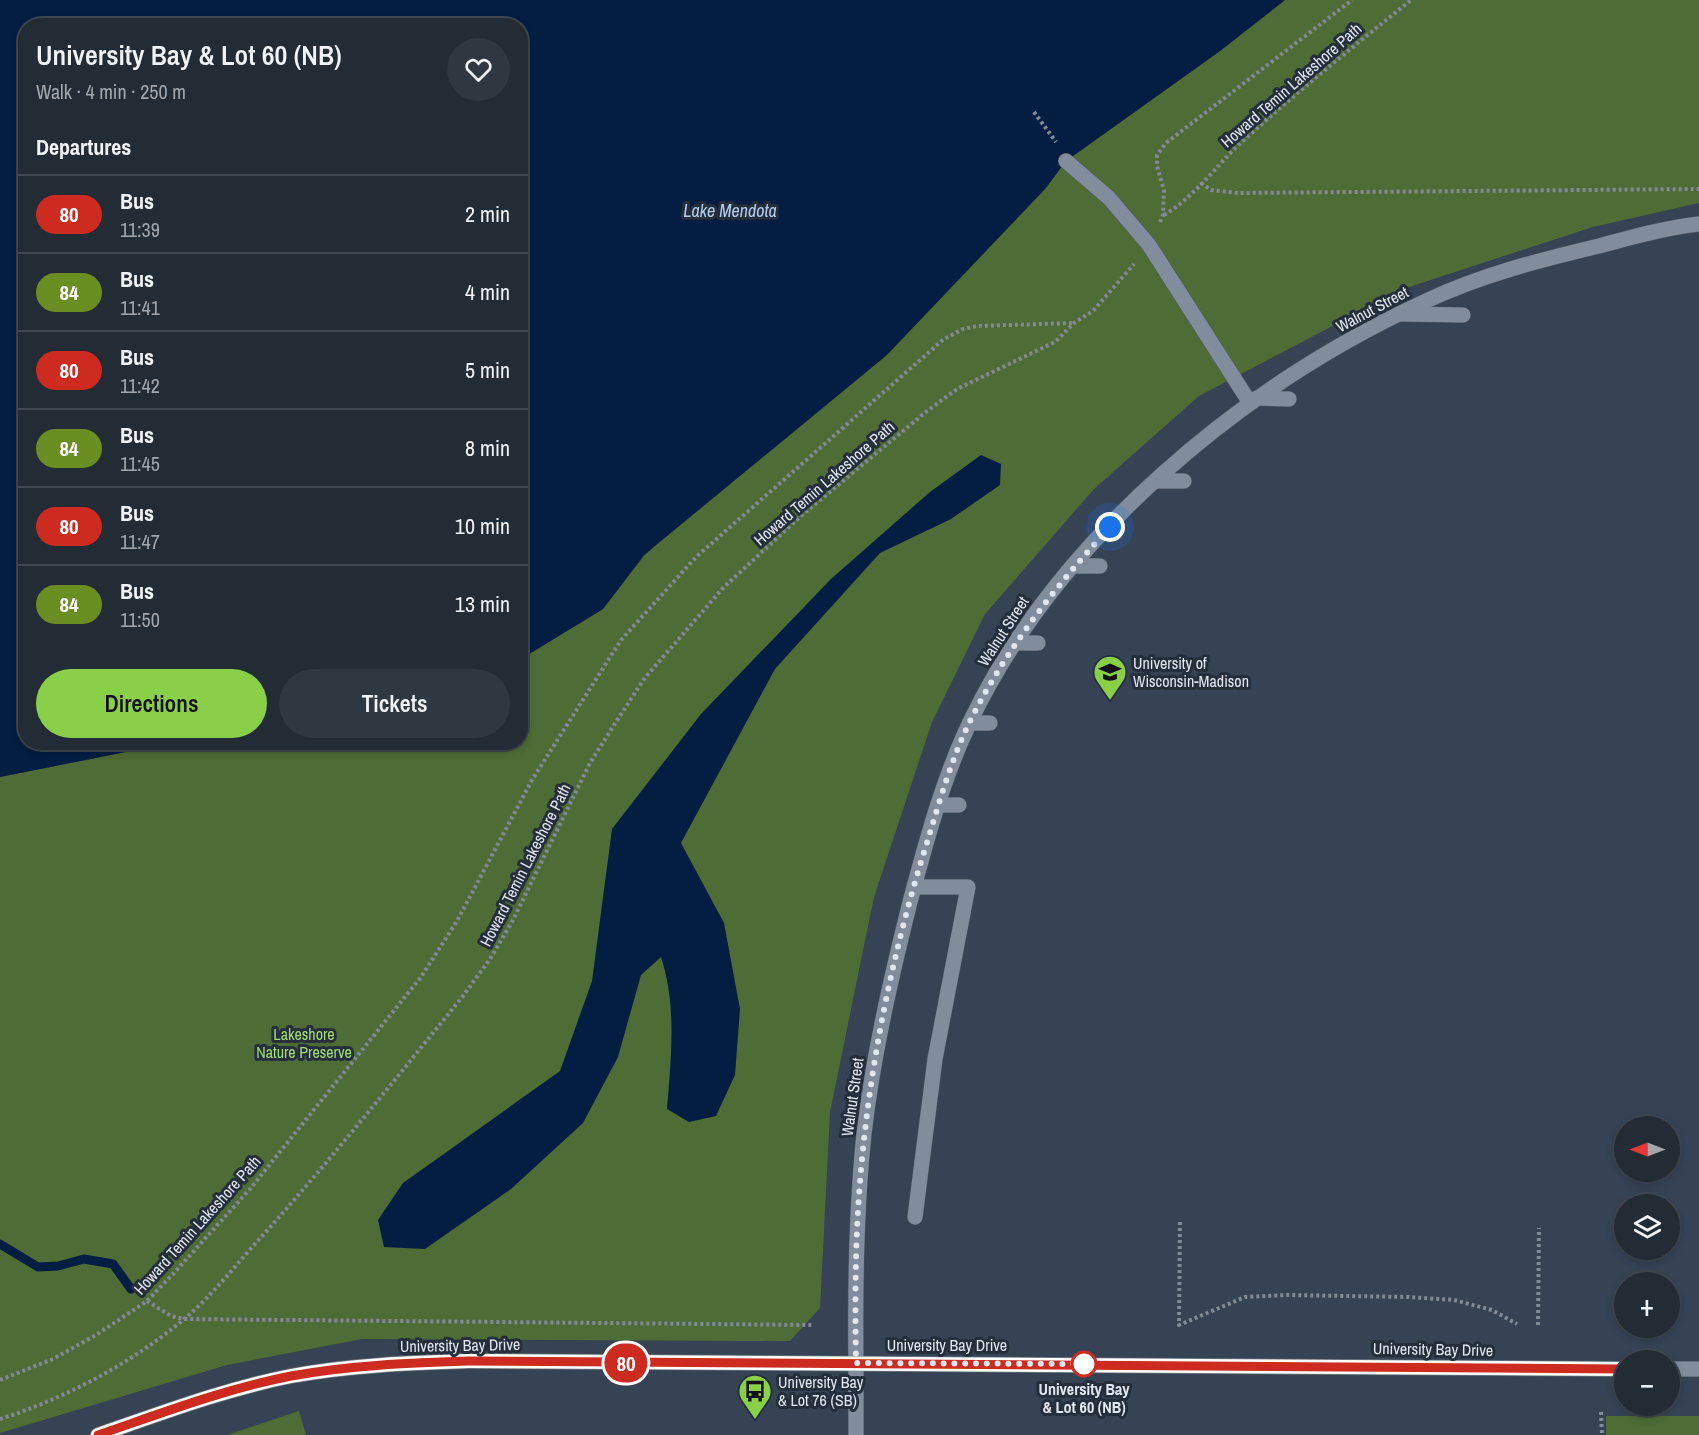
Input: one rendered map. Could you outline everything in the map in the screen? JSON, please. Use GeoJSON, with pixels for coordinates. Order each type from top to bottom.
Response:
{"type":"FeatureCollection","features":[{"type":"Feature","properties":{"kind":"street"},"geometry":{"type":"LineString","coordinates":[[1066,161],[1109,198],[1149,245],[1254,400],[1289,399]]}},
{"type":"Feature","properties":{"kind":"street","name":"Walnut Street"},"geometry":{"type":"LineString","coordinates":[[856,1435],[856,1267],[865,1131],[886,1005],[914,887],[938,805],[970,723],[1015,643],[1073,566],[1157,480],[1254,400],[1303,367],[1428,300],[1507,270],[1629,238],[1699,224]]}},
{"type":"Feature","properties":{"kind":"street"},"geometry":{"type":"LineString","coordinates":[[1400,314],[1463,315]]}},
{"type":"Feature","properties":{"kind":"street"},"geometry":{"type":"LineString","coordinates":[[1157,480],[1184,481]]}},
{"type":"Feature","properties":{"kind":"street"},"geometry":{"type":"LineString","coordinates":[[1073,566],[1100,566]]}},
{"type":"Feature","properties":{"kind":"street"},"geometry":{"type":"LineString","coordinates":[[1015,643],[1038,643]]}},
{"type":"Feature","properties":{"kind":"street"},"geometry":{"type":"LineString","coordinates":[[970,723],[990,723]]}},
{"type":"Feature","properties":{"kind":"street"},"geometry":{"type":"LineString","coordinates":[[938,805],[959,805]]}},
{"type":"Feature","properties":{"kind":"street"},"geometry":{"type":"LineString","coordinates":[[914,887],[968,887],[935,1059],[915,1217]]}},
{"type":"Feature","properties":{"kind":"street","name":"University Bay Drive"},"geometry":{"type":"LineString","coordinates":[[98,1435],[151,1415],[290,1376],[376,1365],[469,1361],[1614,1369]]}},
{"type":"Feature","properties":{"kind":"street"},"geometry":{"type":"LineString","coordinates":[[1680,1369],[1699,1369]]}},
{"type":"Feature","properties":{"kind":"path","name":"Howard Temin Lakeshore Path"},"geometry":{"type":"LineString","coordinates":[[0,1419],[27,1410],[91,1381],[133,1356],[184,1320],[282,1213],[457,1005],[512,922],[590,763],[644,679],[675,641],[723,588],[801,516],[927,411],[957,389],[1055,342],[1074,323],[1099,304],[1149,245],[1163,216],[1164,190],[1157,166],[1157,155],[1166,143],[1352,0]]}},
{"type":"Feature","properties":{"kind":"path","name":"Howard Temin Lakeshore Path"},"geometry":{"type":"LineString","coordinates":[[1163,216],[1182,205],[1200,183],[1291,97],[1411,0]]}},
{"type":"Feature","properties":{"kind":"path"},"geometry":{"type":"LineString","coordinates":[[1034,112],[1066,161]]}},
{"type":"Feature","properties":{"kind":"path"},"geometry":{"type":"LineString","coordinates":[[1200,183],[1211,190],[1238,193],[1699,189]]}},
{"type":"Feature","properties":{"kind":"path","name":"Howard Temin Lakeshore Path"},"geometry":{"type":"LineString","coordinates":[[0,1380],[62,1354],[96,1335],[147,1301],[250,1189],[421,977],[457,921],[532,780],[573,712],[621,640],[696,557],[944,339],[963,329],[977,326],[1074,323]]}},
{"type":"Feature","properties":{"kind":"path"},"geometry":{"type":"LineString","coordinates":[[1180,1222],[1179,1325],[1245,1297],[1287,1295],[1397,1296],[1454,1300],[1492,1310],[1517,1324]]}},
{"type":"Feature","properties":{"kind":"path"},"geometry":{"type":"LineString","coordinates":[[1538,1325],[1539,1228]]}},
{"type":"Feature","properties":{"kind":"path"},"geometry":{"type":"LineString","coordinates":[[147,1301],[171,1316],[184,1320],[812,1325]]}},
{"type":"Feature","properties":{"kind":"path"},"geometry":{"type":"LineString","coordinates":[[1601,1412],[1602,1435]]}},
{"type":"Feature","properties":{"kind":"shaded area","name":"University of Wisconsin-Madison"},"geometry":{"type":"Polygon","coordinates":[[[1285,0],[1699,0],[1699,1435],[0,1435],[0,777],[136,750],[528,750],[528,655],[603,609],[644,556],[1220,51],[1285,0]]]}},
{"type":"Feature","properties":{"kind":"green space","name":"Lakeshore Nature Preserve"},"geometry":{"type":"Polygon","coordinates":[[[1285,0],[1699,0],[1699,203],[1593,227],[1403,289],[1199,396],[1094,489],[985,614],[932,722],[874,897],[830,1112],[820,1308],[790,1341],[362,1339],[227,1365],[0,1433],[0,777],[136,750],[528,750],[528,655],[603,609],[644,556],[1066,161],[1220,51],[1285,0]]]}},
{"type":"Feature","properties":{"kind":"green space"},"geometry":{"type":"Polygon","coordinates":[[[299,1411],[306,1435],[227,1435],[299,1411]]]}},
{"type":"Feature","properties":{"kind":"green space"},"geometry":{"type":"Polygon","coordinates":[[[1606,1416],[1699,1416],[1699,1435],[1606,1435],[1606,1416]]]}},
{"type":"Feature","properties":{"kind":"water","name":"Lake Mendota"},"geometry":{"type":"Polygon","coordinates":[[[0,0],[1285,0],[1220,51],[1066,161],[1046,188],[887,355],[644,555],[603,609],[528,655],[528,18],[18,18],[18,750],[136,750],[0,777],[0,0]]]}},
{"type":"Feature","properties":{"kind":"water"},"geometry":{"type":"Polygon","coordinates":[[[981,455],[1001,464],[1000,485],[951,519],[880,553],[775,669],[681,843],[724,923],[740,1009],[735,1075],[716,1116],[689,1122],[667,1109],[672,1032],[669,994],[661,957],[641,975],[618,1057],[583,1123],[511,1189],[425,1249],[384,1247],[378,1220],[403,1183],[560,1071],[592,981],[612,829],[701,714],[831,579],[930,492],[981,455]]]}},
{"type":"Feature","properties":{"kind":"waterway"},"geometry":{"type":"LineString","coordinates":[[0,1244],[38,1267],[58,1266],[84,1259],[113,1264],[131,1289]]}},
{"type":"Feature","properties":{"kind":"bus line","name":"80"},"geometry":{"type":"LineString","coordinates":[[98,1435],[151,1415],[290,1376],[376,1365],[469,1361],[1614,1369]]}},
{"type":"Feature","properties":{"kind":"place","name":"University of Wisconsin-Madison"},"geometry":{"type":"Point","coordinates":[1110,701]}},
{"type":"Feature","properties":{"kind":"place","name":"University Bay & Lot 60 (NB)"},"geometry":{"type":"Point","coordinates":[1084,1364]}},
{"type":"Feature","properties":{"kind":"place","name":"University Bay & Lot 76 (SB)"},"geometry":{"type":"Point","coordinates":[755,1420]}},
{"type":"Feature","properties":{"kind":"route"},"geometry":{"type":"LineString","coordinates":[[1084,1364],[856,1363],[856,1267],[865,1131],[875,1064],[898,948],[938,805],[970,723],[1015,643],[1073,566],[1110,527]]}}]}
